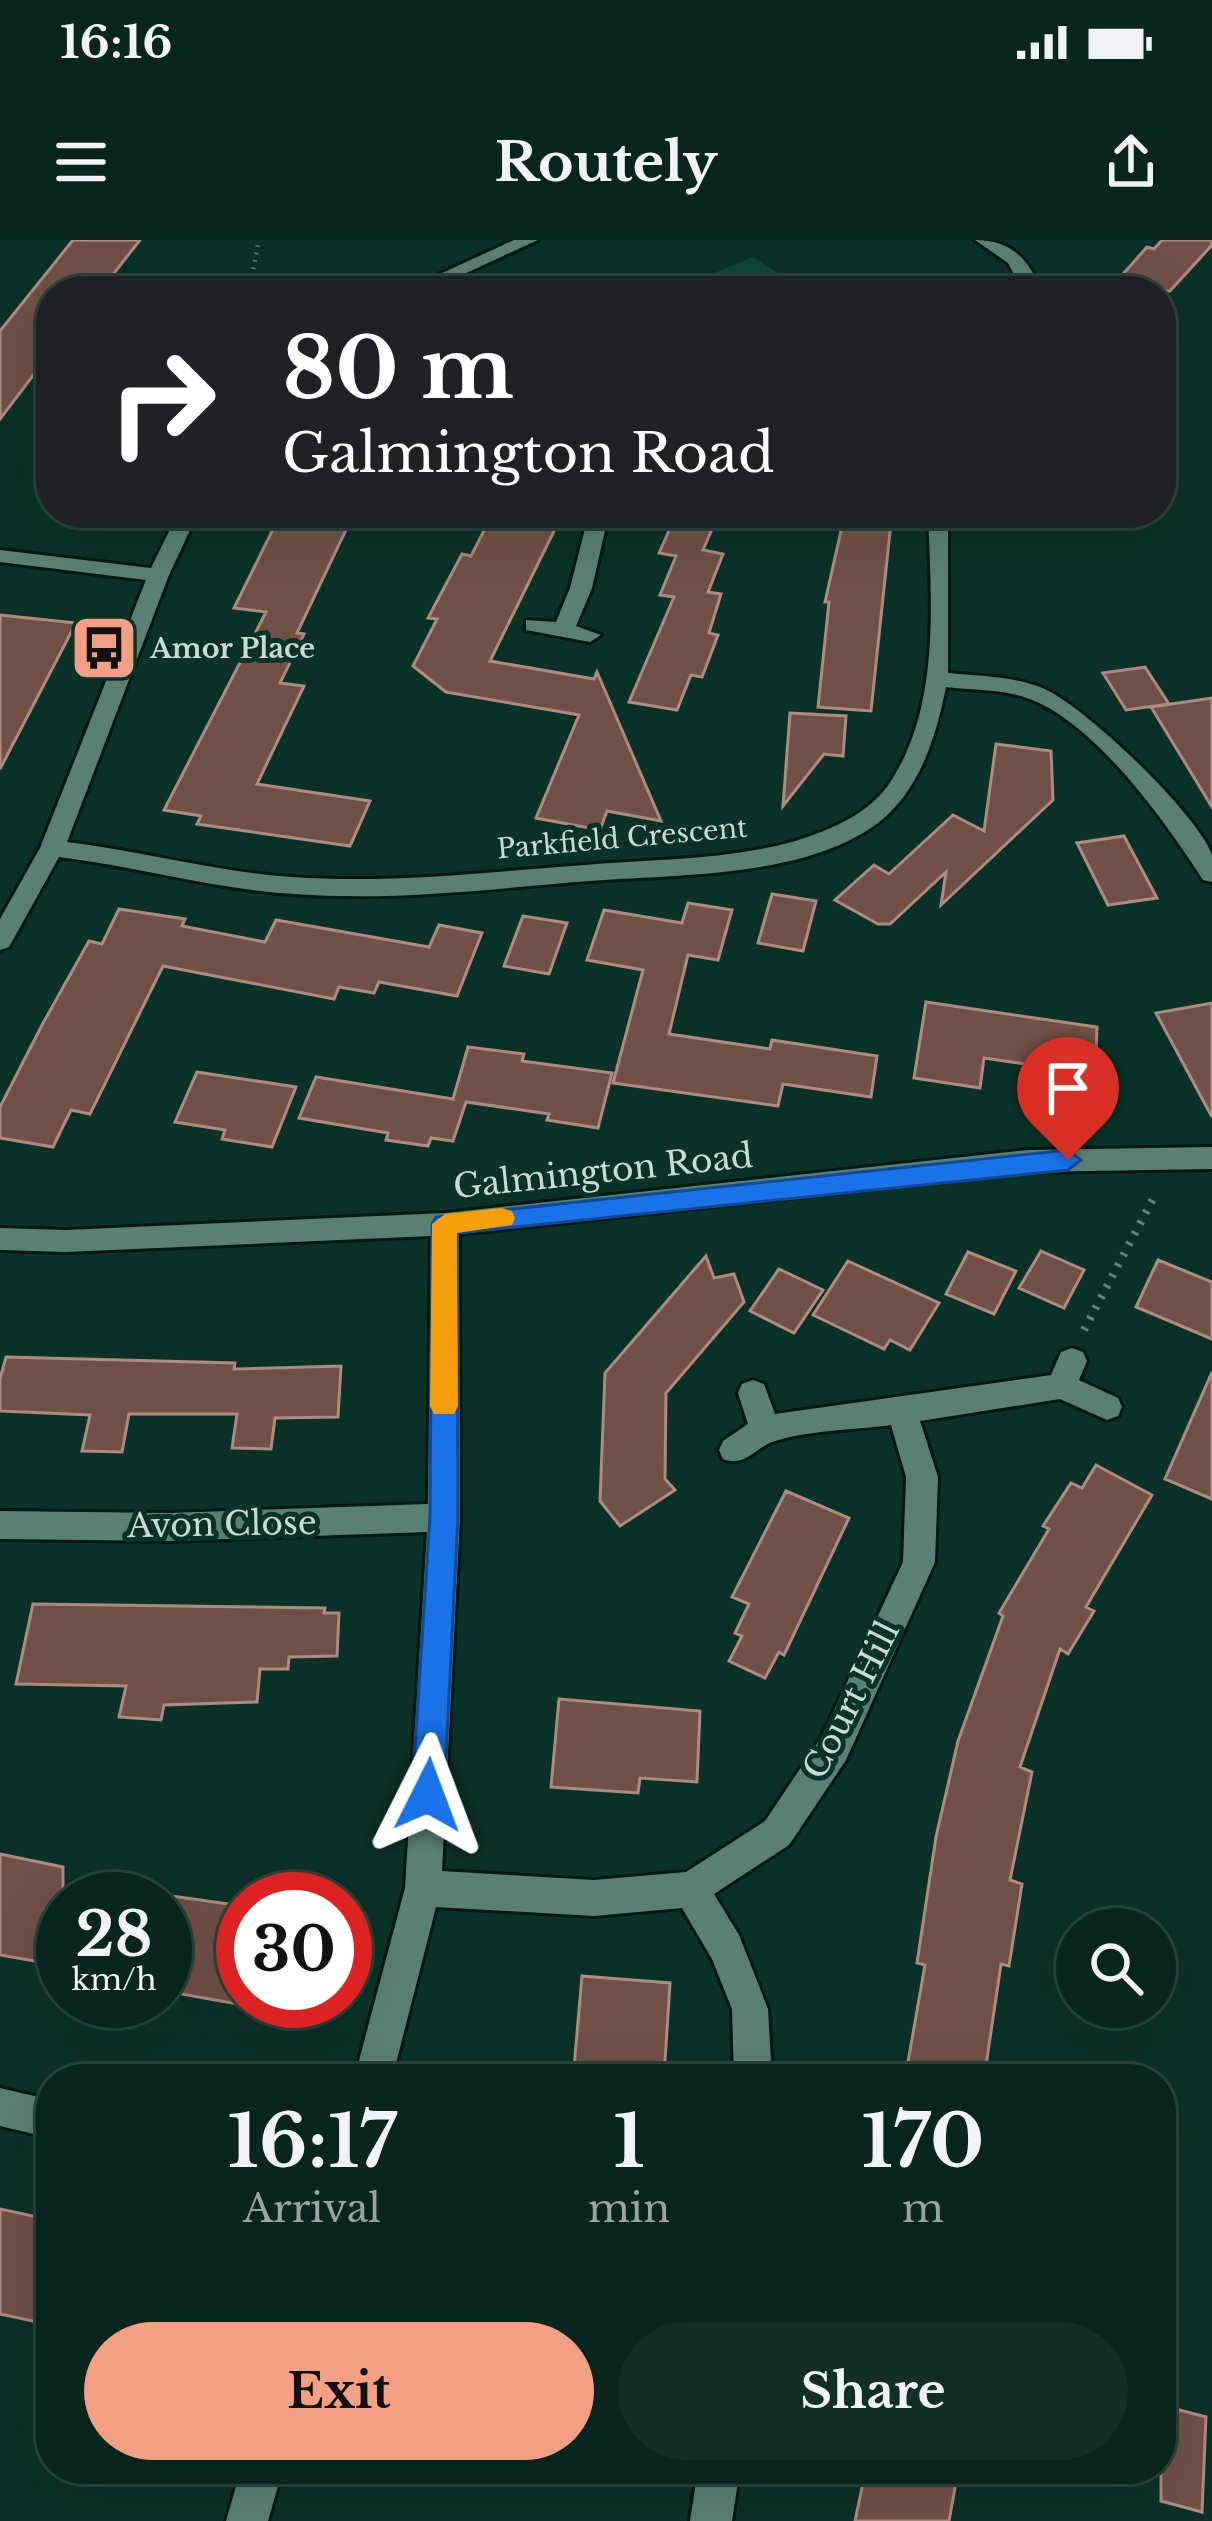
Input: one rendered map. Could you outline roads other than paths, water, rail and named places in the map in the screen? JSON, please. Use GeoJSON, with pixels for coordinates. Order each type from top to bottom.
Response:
{"type":"FeatureCollection","features":[{"type":"Feature","properties":{"kind":"street"},"geometry":{"type":"LineString","coordinates":[[446,276],[529,240]]}},
{"type":"Feature","properties":{"kind":"street"},"geometry":{"type":"LineString","coordinates":[[984,240],[1004,248],[1027,276]]}},
{"type":"Feature","properties":{"kind":"street"},"geometry":{"type":"LineString","coordinates":[[0,940],[52,848],[181,528]]}},
{"type":"Feature","properties":{"kind":"street"},"geometry":{"type":"LineString","coordinates":[[564,630],[586,572],[595,528]]}},
{"type":"Feature","properties":{"kind":"street","name":"Parkfield Crescent"},"geometry":{"type":"LineString","coordinates":[[52,848],[288,886],[346,888],[527,878],[769,855],[862,822],[902,783],[922,740],[937,679],[938,528]]}},
{"type":"Feature","properties":{"kind":"street"},"geometry":{"type":"LineString","coordinates":[[0,556],[158,575]]}},
{"type":"Feature","properties":{"kind":"street"},"geometry":{"type":"LineString","coordinates":[[534,625],[590,635]]}},
{"type":"Feature","properties":{"kind":"street"},"geometry":{"type":"LineString","coordinates":[[937,679],[1033,692],[1072,714],[1132,772],[1212,874]]}},
{"type":"Feature","properties":{"kind":"street","name":"Galmington Road"},"geometry":{"type":"LineString","coordinates":[[0,1239],[89,1241],[445,1224],[1028,1161],[1212,1158]]}},
{"type":"Feature","properties":{"kind":"street"},"geometry":{"type":"LineString","coordinates":[[377,2064],[423,1888],[444,1516],[445,1224]]}},
{"type":"Feature","properties":{"kind":"street"},"geometry":{"type":"LineString","coordinates":[[734,1450],[765,1429],[902,1412],[1067,1373],[1108,1407]]}},
{"type":"Feature","properties":{"kind":"street"},"geometry":{"type":"LineString","coordinates":[[753,1394],[765,1429]]}},
{"type":"Feature","properties":{"kind":"street","name":"Court Hill"},"geometry":{"type":"LineString","coordinates":[[423,1888],[594,1898],[691,1889],[776,1833],[835,1748],[919,1562],[922,1477],[902,1412]]}},
{"type":"Feature","properties":{"kind":"street","name":"Avon Close"},"geometry":{"type":"LineString","coordinates":[[0,1525],[168,1527],[444,1516]]}},
{"type":"Feature","properties":{"kind":"street"},"geometry":{"type":"LineString","coordinates":[[691,1889],[726,1948],[750,2009],[752,2064]]}},
{"type":"Feature","properties":{"kind":"street"},"geometry":{"type":"LineString","coordinates":[[0,2107],[36,2115]]}},
{"type":"Feature","properties":{"kind":"street"},"geometry":{"type":"LineString","coordinates":[[247,2521],[258,2484]]}},
{"type":"Feature","properties":{"kind":"street"},"geometry":{"type":"LineString","coordinates":[[711,2521],[717,2484]]}},
{"type":"Feature","properties":{"kind":"place","name":"Amor Place"},"geometry":{"type":"Point","coordinates":[104,648]}}]}
